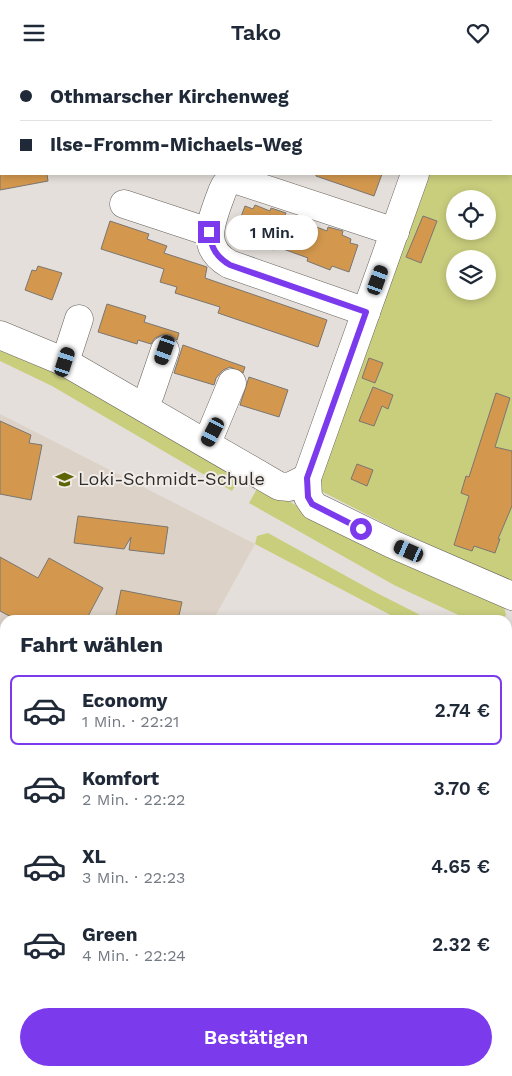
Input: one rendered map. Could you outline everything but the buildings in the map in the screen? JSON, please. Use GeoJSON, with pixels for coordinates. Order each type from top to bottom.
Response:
{"type":"FeatureCollection","features":[{"type":"Feature","properties":{"kind":"street"},"geometry":{"type":"LineString","coordinates":[[415,175],[307,478],[308,497],[314,506],[392,544],[512,596]]}},
{"type":"Feature","properties":{"kind":"street"},"geometry":{"type":"LineString","coordinates":[[366,312],[230,265],[220,259],[215,252],[209,232],[225,186],[228,181],[234,179],[395,231]]}},
{"type":"Feature","properties":{"kind":"street"},"geometry":{"type":"LineString","coordinates":[[124,204],[209,232]]}},
{"type":"Feature","properties":{"kind":"street"},"geometry":{"type":"LineString","coordinates":[[65,362],[79,319]]}},
{"type":"Feature","properties":{"kind":"street"},"geometry":{"type":"LineString","coordinates":[[0,335],[65,362],[279,486],[289,487],[307,478]]}},
{"type":"Feature","properties":{"kind":"street"},"geometry":{"type":"LineString","coordinates":[[143,406],[150,394],[165,350]]}},
{"type":"Feature","properties":{"kind":"street"},"geometry":{"type":"LineString","coordinates":[[207,443],[232,383]]}},
{"type":"Feature","properties":{"kind":"shaded area","name":"Loki-Schmidt-Schule"},"geometry":{"type":"Polygon","coordinates":[[[0,414],[255,544],[216,615],[0,615],[0,414]]]}},
{"type":"Feature","properties":{"kind":"green space"},"geometry":{"type":"Polygon","coordinates":[[[428,175],[512,175],[512,582],[397,530],[319,490],[318,484],[428,175]]]}},
{"type":"Feature","properties":{"kind":"green space"},"geometry":{"type":"Polygon","coordinates":[[[0,348],[61,371],[241,476],[232,491],[52,386],[0,361],[0,348]]]}},
{"type":"Feature","properties":{"kind":"green space"},"geometry":{"type":"Polygon","coordinates":[[[259,485],[380,551],[504,607],[506,615],[458,615],[394,585],[249,503],[259,485]]]}},
{"type":"Feature","properties":{"kind":"green space"},"geometry":{"type":"Polygon","coordinates":[[[268,533],[420,615],[390,615],[255,544],[257,536],[268,533]]]}},
{"type":"Feature","properties":{"kind":"place","name":"Loki-Schmidt-Schule"},"geometry":{"type":"Point","coordinates":[64,479]}},
{"type":"Feature","properties":{"kind":"route"},"geometry":{"type":"LineString","coordinates":[[209,232],[210,241],[215,252],[220,259],[230,265],[366,312],[307,478],[308,497],[314,506],[361,529]]}}]}
